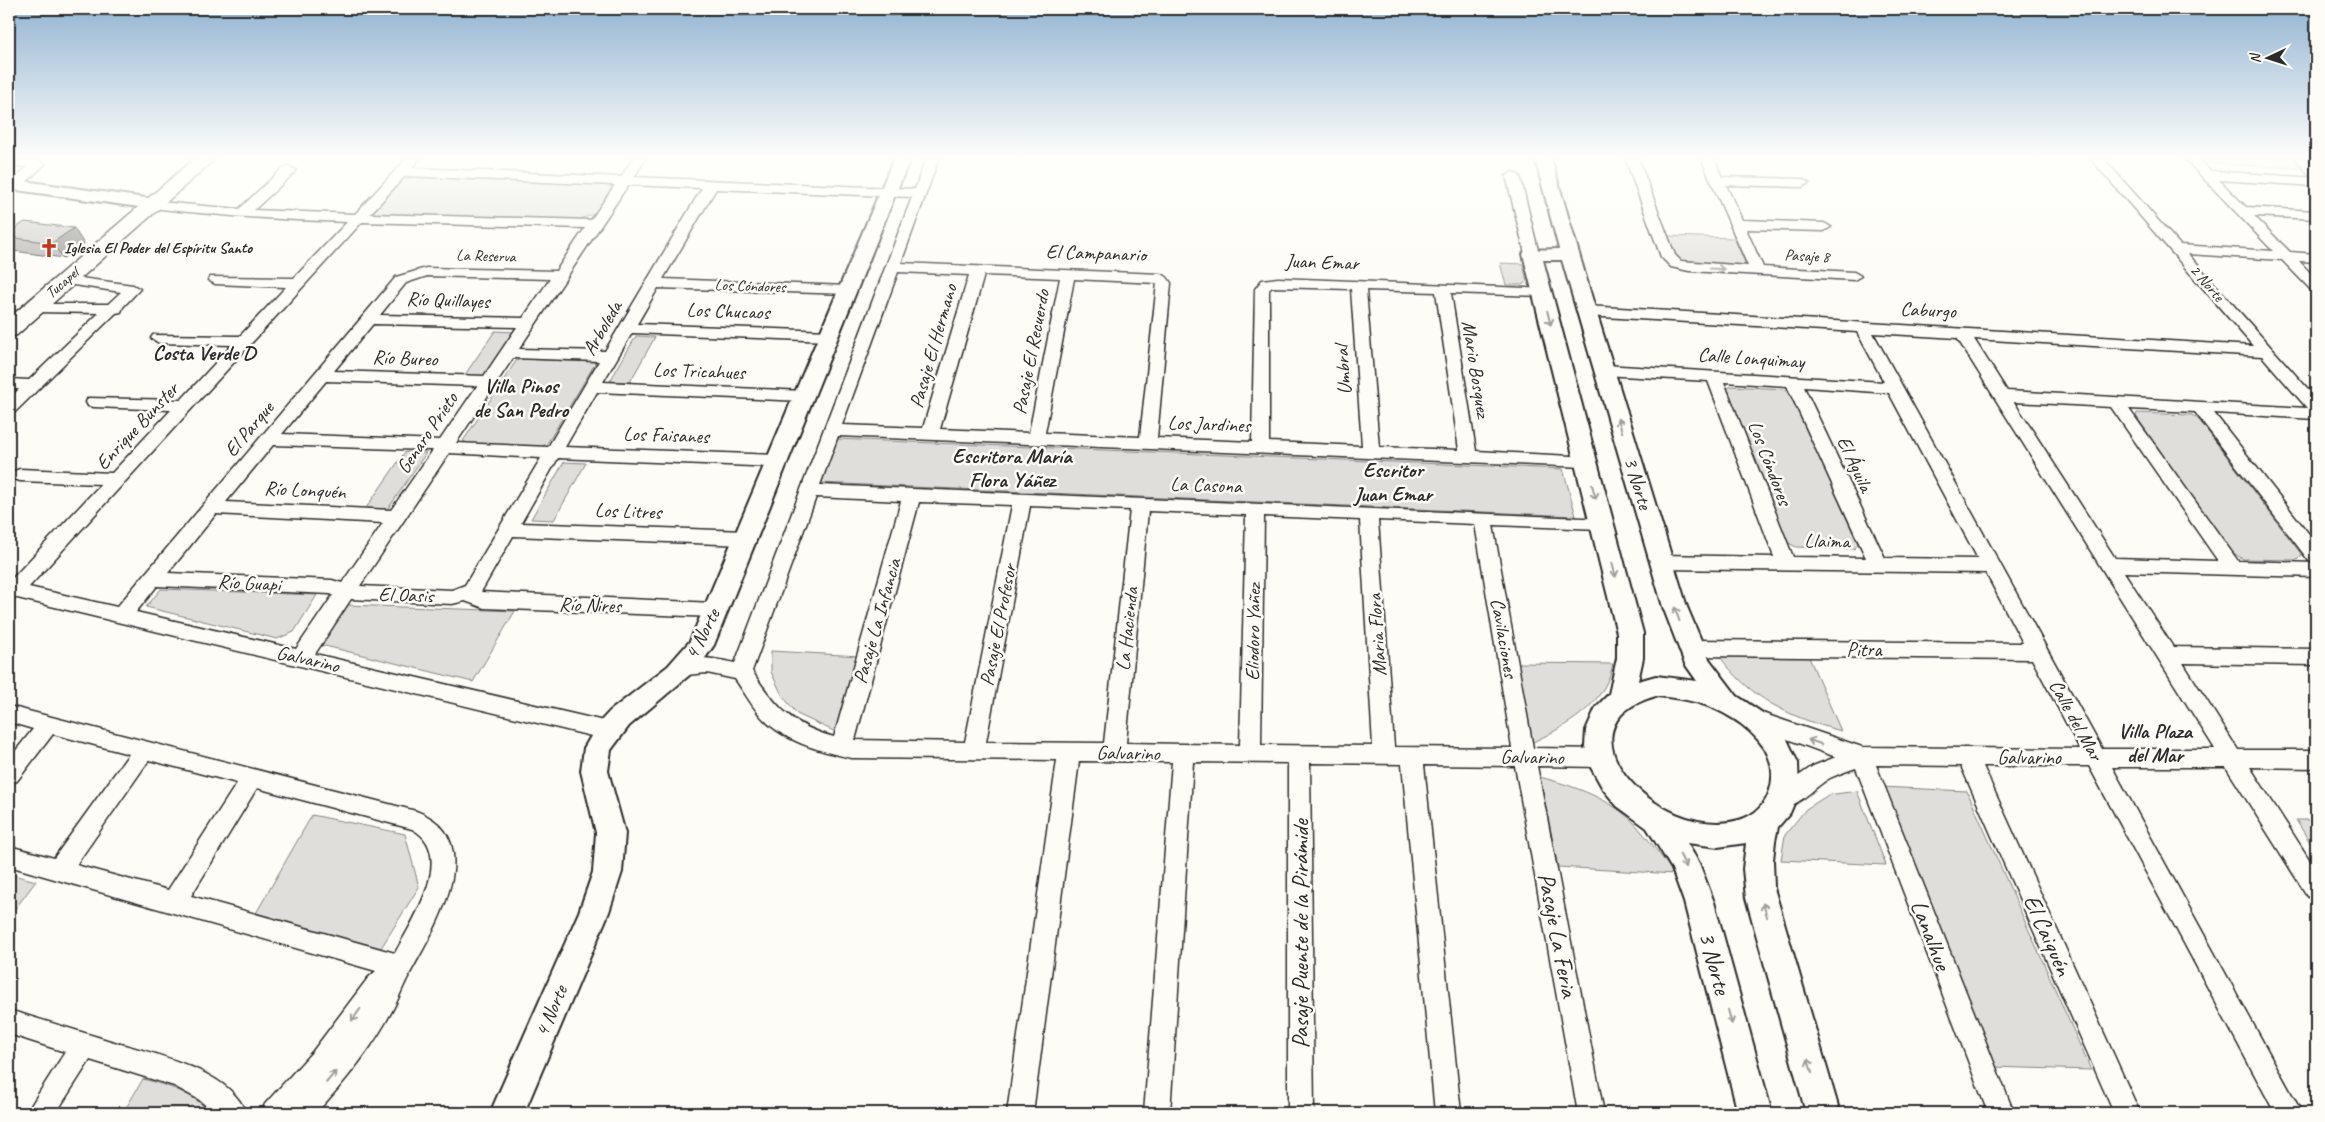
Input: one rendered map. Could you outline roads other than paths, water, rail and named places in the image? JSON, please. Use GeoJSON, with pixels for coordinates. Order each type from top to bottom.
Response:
{"type":"FeatureCollection","features":[{"type":"Feature","properties":{"kind":"main road","name":"Tucapel"},"geometry":{"type":"LineString","coordinates":[[9,330],[146,210]]}},
{"type":"Feature","properties":{"kind":"street"},"geometry":{"type":"LineString","coordinates":[[210,210],[242,214],[594,224]]}},
{"type":"Feature","properties":{"kind":"street"},"geometry":{"type":"LineString","coordinates":[[242,214],[246,210]]}},
{"type":"Feature","properties":{"kind":"street","name":"Enrique Bunster"},"geometry":{"type":"LineString","coordinates":[[12,589],[117,479],[364,210]]}},
{"type":"Feature","properties":{"kind":"street","name":"Genaro Prieto"},"geometry":{"type":"LineString","coordinates":[[301,658],[604,210]]}},
{"type":"Feature","properties":{"kind":"street","name":"Arboleda"},"geometry":{"type":"LineString","coordinates":[[466,594],[476,586],[695,210]]}},
{"type":"Feature","properties":{"kind":"street","name":"4 Norte"},"geometry":{"type":"LineString","coordinates":[[507,1113],[592,916],[606,875],[612,843],[610,825],[596,783],[595,757],[608,731],[627,711],[686,666],[701,645],[881,210]]}},
{"type":"Feature","properties":{"kind":"street"},"geometry":{"type":"LineString","coordinates":[[686,666],[707,665],[742,672],[913,210]]}},
{"type":"Feature","properties":{"kind":"street"},"geometry":{"type":"LineString","coordinates":[[1521,210],[1630,633],[1630,658],[1621,697]]}},
{"type":"Feature","properties":{"kind":"street","name":"3 Norte"},"geometry":{"type":"LineString","coordinates":[[1558,210],[1586,311],[1690,648],[1698,664],[1727,701]]}},
{"type":"Feature","properties":{"kind":"street"},"geometry":{"type":"LineString","coordinates":[[1651,210],[1668,257],[1676,264],[1689,267],[1758,271],[1731,210]]}},
{"type":"Feature","properties":{"kind":"street","name":"2 Norte"},"geometry":{"type":"LineString","coordinates":[[2143,210],[2267,352],[2313,401]]}},
{"type":"Feature","properties":{"kind":"street"},"geometry":{"type":"LineString","coordinates":[[2242,210],[2316,286]]}},
{"type":"Feature","properties":{"kind":"street"},"geometry":{"type":"LineString","coordinates":[[2247,210],[2316,215]]}},
{"type":"Feature","properties":{"kind":"street"},"geometry":{"type":"LineString","coordinates":[[1737,224],[1824,227]]}},
{"type":"Feature","properties":{"kind":"street"},"geometry":{"type":"LineString","coordinates":[[2177,249],[2316,258]]}},
{"type":"Feature","properties":{"kind":"street"},"geometry":{"type":"LineString","coordinates":[[1532,254],[1570,255]]}},
{"type":"Feature","properties":{"kind":"street","name":"El Campanario"},"geometry":{"type":"LineString","coordinates":[[892,267],[1152,276],[1163,280],[1148,443]]}},
{"type":"Feature","properties":{"kind":"street","name":"Pasaje El Hermano"},"geometry":{"type":"LineString","coordinates":[[930,434],[978,270]]}},
{"type":"Feature","properties":{"kind":"street","name":"Pasaje 8"},"geometry":{"type":"LineString","coordinates":[[1758,271],[1854,276]]}},
{"type":"Feature","properties":{"kind":"street","name":"La Reserva"},"geometry":{"type":"LineString","coordinates":[[412,275],[432,272],[559,276]]}},
{"type":"Feature","properties":{"kind":"street","name":"Pasaje El Recuerdo"},"geometry":{"type":"LineString","coordinates":[[1036,438],[1068,273]]}},
{"type":"Feature","properties":{"kind":"street","name":"El Parque"},"geometry":{"type":"LineString","coordinates":[[122,615],[398,284],[412,275]]}},
{"type":"Feature","properties":{"kind":"street"},"geometry":{"type":"LineString","coordinates":[[9,408],[133,292],[132,288],[66,280]]}},
{"type":"Feature","properties":{"kind":"street"},"geometry":{"type":"LineString","coordinates":[[215,280],[298,283]]}},
{"type":"Feature","properties":{"kind":"street","name":"Juan Emar"},"geometry":{"type":"LineString","coordinates":[[1260,448],[1263,287],[1273,282],[1542,292]]}},
{"type":"Feature","properties":{"kind":"street","name":"Los Cóndores"},"geometry":{"type":"LineString","coordinates":[[653,283],[848,290]]}},
{"type":"Feature","properties":{"kind":"street","name":"Umbral"},"geometry":{"type":"LineString","coordinates":[[1358,285],[1371,452]]}},
{"type":"Feature","properties":{"kind":"street","name":"Mario Bosquez"},"geometry":{"type":"LineString","coordinates":[[1443,288],[1468,456]]}},
{"type":"Feature","properties":{"kind":"street"},"geometry":{"type":"LineString","coordinates":[[36,307],[116,308]]}},
{"type":"Feature","properties":{"kind":"street","name":"Caburgo"},"geometry":{"type":"LineString","coordinates":[[1586,311],[2267,352]]}},
{"type":"Feature","properties":{"kind":"street","name":"Río Quillayes"},"geometry":{"type":"LineString","coordinates":[[369,319],[527,323]]}},
{"type":"Feature","properties":{"kind":"street","name":"Calle del Mar"},"geometry":{"type":"LineString","coordinates":[[1862,327],[2289,1113]]}},
{"type":"Feature","properties":{"kind":"street","name":"Los Chucaos"},"geometry":{"type":"LineString","coordinates":[[626,328],[829,336]]}},
{"type":"Feature","properties":{"kind":"street"},"geometry":{"type":"LineString","coordinates":[[1962,333],[2316,890]]}},
{"type":"Feature","properties":{"kind":"street"},"geometry":{"type":"LineString","coordinates":[[159,338],[244,341]]}},
{"type":"Feature","properties":{"kind":"street"},"geometry":{"type":"LineString","coordinates":[[507,353],[610,356]]}},
{"type":"Feature","properties":{"kind":"street","name":"Calle Lonquimay"},"geometry":{"type":"LineString","coordinates":[[1604,370],[1896,388]]}},
{"type":"Feature","properties":{"kind":"street","name":"Río Bureo"},"geometry":{"type":"LineString","coordinates":[[321,376],[487,381]]}},
{"type":"Feature","properties":{"kind":"street","name":"Los Cóndores"},"geometry":{"type":"LineString","coordinates":[[1714,377],[1786,563]]}},
{"type":"Feature","properties":{"kind":"street","name":"El Águila"},"geometry":{"type":"LineString","coordinates":[[1793,382],[1878,564]]}},
{"type":"Feature","properties":{"kind":"street"},"geometry":{"type":"LineString","coordinates":[[9,384],[34,385]]}},
{"type":"Feature","properties":{"kind":"street","name":"Los Tricahues"},"geometry":{"type":"LineString","coordinates":[[592,388],[804,396]]}},
{"type":"Feature","properties":{"kind":"street"},"geometry":{"type":"LineString","coordinates":[[2002,396],[2316,414]]}},
{"type":"Feature","properties":{"kind":"street"},"geometry":{"type":"LineString","coordinates":[[94,402],[185,405]]}},
{"type":"Feature","properties":{"kind":"street"},"geometry":{"type":"LineString","coordinates":[[2116,402],[2233,568]]}},
{"type":"Feature","properties":{"kind":"street"},"geometry":{"type":"LineString","coordinates":[[2200,407],[2316,556]]}},
{"type":"Feature","properties":{"kind":"street","name":"Los Jardines"},"geometry":{"type":"LineString","coordinates":[[831,430],[1585,461]]}},
{"type":"Feature","properties":{"kind":"street","name":"Los Faisanes"},"geometry":{"type":"LineString","coordinates":[[269,438],[428,444],[457,449],[777,461]]}},
{"type":"Feature","properties":{"kind":"street"},"geometry":{"type":"LineString","coordinates":[[20,475],[117,479]]}},
{"type":"Feature","properties":{"kind":"street","name":"La Casona"},"geometry":{"type":"LineString","coordinates":[[808,491],[1601,523]]}},
{"type":"Feature","properties":{"kind":"street","name":"Pasaje La Infancia"},"geometry":{"type":"LineString","coordinates":[[842,747],[912,495]]}},
{"type":"Feature","properties":{"kind":"street","name":"Pasaje El Profesor"},"geometry":{"type":"LineString","coordinates":[[974,751],[1022,500]]}},
{"type":"Feature","properties":{"kind":"street","name":"La Hacienda"},"geometry":{"type":"LineString","coordinates":[[1114,753],[1140,504]]}},
{"type":"Feature","properties":{"kind":"street","name":"Río Lonquén"},"geometry":{"type":"LineString","coordinates":[[211,508],[396,517]]}},
{"type":"Feature","properties":{"kind":"street","name":"Eliodoro Yañez"},"geometry":{"type":"LineString","coordinates":[[1250,754],[1255,509]]}},
{"type":"Feature","properties":{"kind":"street","name":"Maria Flora"},"geometry":{"type":"LineString","coordinates":[[1369,514],[1384,756]]}},
{"type":"Feature","properties":{"kind":"street","name":"Cavilaciones"},"geometry":{"type":"LineString","coordinates":[[1483,518],[1524,757]]}},
{"type":"Feature","properties":{"kind":"street","name":"Los Litres"},"geometry":{"type":"LineString","coordinates":[[509,528],[745,538]]}},
{"type":"Feature","properties":{"kind":"street","name":"Llaima"},"geometry":{"type":"LineString","coordinates":[[1662,562],[1992,566]]}},
{"type":"Feature","properties":{"kind":"street"},"geometry":{"type":"LineString","coordinates":[[2110,565],[2316,570]]}},
{"type":"Feature","properties":{"kind":"street","name":"Río Guapi"},"geometry":{"type":"LineString","coordinates":[[152,579],[332,587],[345,592]]}},
{"type":"Feature","properties":{"kind":"street","name":"Galvarino"},"geometry":{"type":"LineString","coordinates":[[12,589],[608,731]]}},
{"type":"Feature","properties":{"kind":"street","name":"El Oasis"},"geometry":{"type":"LineString","coordinates":[[345,592],[452,597],[466,594]]}},
{"type":"Feature","properties":{"kind":"street","name":"Río Ñires"},"geometry":{"type":"LineString","coordinates":[[466,594],[484,601],[714,610]]}},
{"type":"Feature","properties":{"kind":"street","name":"Pitra"},"geometry":{"type":"LineString","coordinates":[[1690,648],[2038,651]]}},
{"type":"Feature","properties":{"kind":"street"},"geometry":{"type":"LineString","coordinates":[[2167,655],[2316,657]]}},
{"type":"Feature","properties":{"kind":"street","name":"Galvarino"},"geometry":{"type":"LineString","coordinates":[[742,672],[766,708],[775,717],[806,735],[842,747],[864,750],[1600,758]]}},
{"type":"Feature","properties":{"kind":"street"},"geometry":{"type":"LineString","coordinates":[[1774,810],[1743,832],[1716,835],[1696,833],[1657,820],[1627,798],[1615,786],[1600,758],[1599,729],[1610,706],[1621,697],[1643,688],[1670,685],[1698,690],[1727,701],[1752,718],[1764,730],[1781,757],[1786,786],[1758,850],[1757,866],[1761,898],[1823,1113]]}},
{"type":"Feature","properties":{"kind":"street"},"geometry":{"type":"LineString","coordinates":[[9,714],[416,821],[433,831],[438,838],[442,867],[441,884],[431,911],[400,966],[383,1003],[354,1049],[298,1113]]}},
{"type":"Feature","properties":{"kind":"street","name":"Galvarino"},"geometry":{"type":"LineString","coordinates":[[1752,718],[1862,756],[2316,759]]}},
{"type":"Feature","properties":{"kind":"street"},"geometry":{"type":"LineString","coordinates":[[9,775],[48,725]]}},
{"type":"Feature","properties":{"kind":"street"},"geometry":{"type":"LineString","coordinates":[[59,870],[144,750]]}},
{"type":"Feature","properties":{"kind":"street"},"geometry":{"type":"LineString","coordinates":[[1020,1113],[1069,752]]}},
{"type":"Feature","properties":{"kind":"street"},"geometry":{"type":"LineString","coordinates":[[1157,1113],[1183,753]]}},
{"type":"Feature","properties":{"kind":"street","name":"Pasaje Puente de la Pirámide"},"geometry":{"type":"LineString","coordinates":[[1298,755],[1301,1113]]}},
{"type":"Feature","properties":{"kind":"street"},"geometry":{"type":"LineString","coordinates":[[1412,756],[1448,1113]]}},
{"type":"Feature","properties":{"kind":"street","name":"Galvarino"},"geometry":{"type":"LineString","coordinates":[[1774,810],[1821,772],[1862,756]]}},
{"type":"Feature","properties":{"kind":"street","name":"Lanalhue"},"geometry":{"type":"LineString","coordinates":[[1862,756],[2001,1113]]}},
{"type":"Feature","properties":{"kind":"street","name":"Pasaje La Feria"},"geometry":{"type":"LineString","coordinates":[[1524,757],[1591,1113]]}},
{"type":"Feature","properties":{"kind":"street","name":"El Caiquén"},"geometry":{"type":"LineString","coordinates":[[1968,757],[2127,1113]]}},
{"type":"Feature","properties":{"kind":"street"},"geometry":{"type":"LineString","coordinates":[[174,902],[252,778]]}},
{"type":"Feature","properties":{"kind":"street","name":"3 Norte"},"geometry":{"type":"LineString","coordinates":[[1657,820],[1684,863],[1699,902],[1755,1113]]}},
{"type":"Feature","properties":{"kind":"street"},"geometry":{"type":"LineString","coordinates":[[9,856],[400,966]]}},
{"type":"Feature","properties":{"kind":"street"},"geometry":{"type":"LineString","coordinates":[[274,1113],[322,1060],[377,986],[400,966]]}},
{"type":"Feature","properties":{"kind":"street"},"geometry":{"type":"LineString","coordinates":[[9,1022],[196,1082],[213,1094],[233,1113]]}},
{"type":"Feature","properties":{"kind":"street"},"geometry":{"type":"LineString","coordinates":[[41,1113],[84,1046]]}},
{"type":"Feature","properties":{"kind":"place","name":"Iglesia El Poder del Espíritu Santo"},"geometry":{"type":"Point","coordinates":[49,248]}},
{"type":"Feature","properties":{"kind":"district","name":"Costa Verde D"},"geometry":{"type":"Point","coordinates":[204,353]}},
{"type":"Feature","properties":{"kind":"district","name":"Villa Pinos de San Pedro"},"geometry":{"type":"Point","coordinates":[521,398]}},
{"type":"Feature","properties":{"kind":"district","name":"Escritora María Flora Yáñez"},"geometry":{"type":"Point","coordinates":[1012,468]}},
{"type":"Feature","properties":{"kind":"district","name":"Escritor Juan Emar"},"geometry":{"type":"Point","coordinates":[1393,482]}},
{"type":"Feature","properties":{"kind":"district","name":"Villa Plaza del Mar"},"geometry":{"type":"Point","coordinates":[2155,743]}}]}
